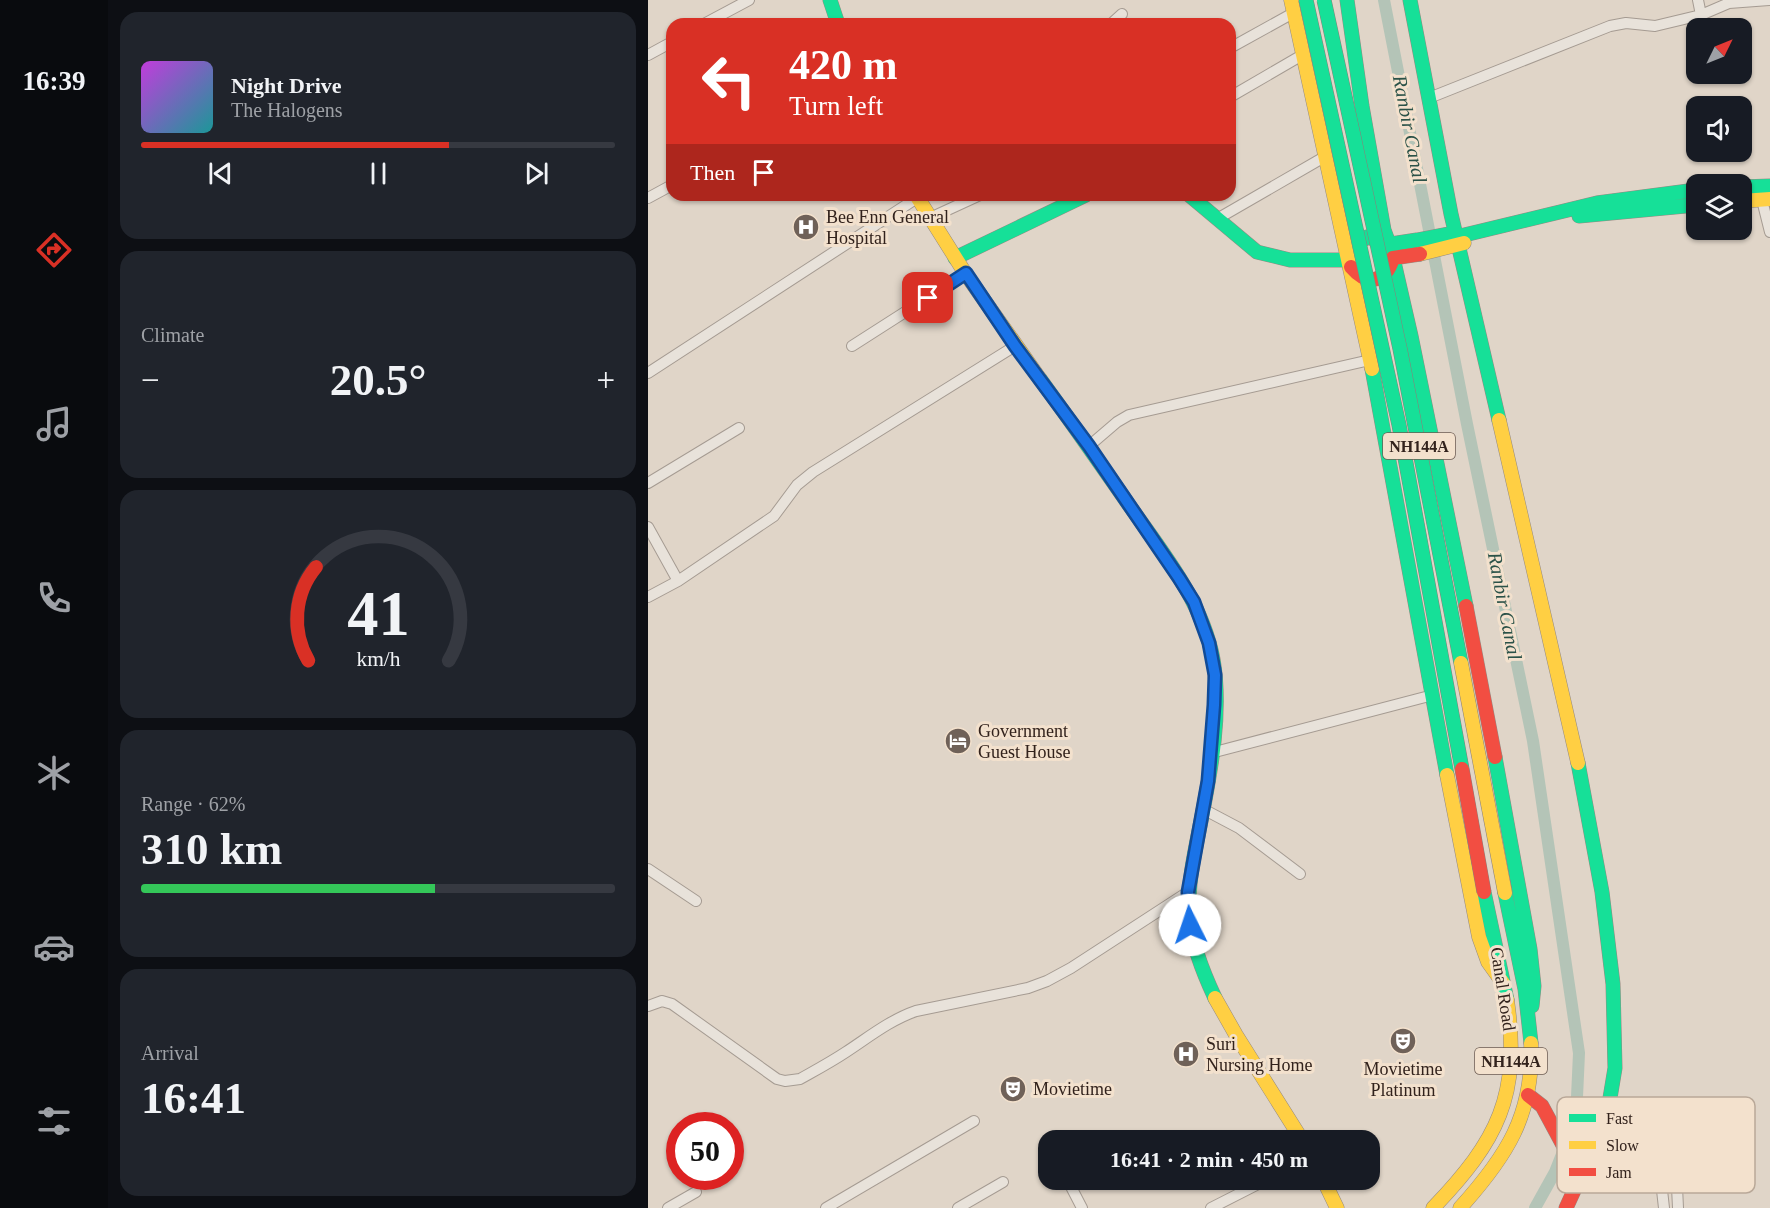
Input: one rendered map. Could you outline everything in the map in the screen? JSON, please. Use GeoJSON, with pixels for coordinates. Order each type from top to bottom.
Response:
{"type":"FeatureCollection","features":[{"type":"Feature","properties":{"kind":"main road"},"geometry":{"type":"LineString","coordinates":[[830,0],[836,18]]}},
{"type":"Feature","properties":{"kind":"main road","name":"Canal Road"},"geometry":{"type":"LineString","coordinates":[[1306,0],[1399,425],[1484,892],[1503,983],[1512,1047],[1507,1091],[1489,1140],[1475,1160],[1433,1208]]}},
{"type":"Feature","properties":{"kind":"main road","name":"NH144A"},"geometry":{"type":"LineString","coordinates":[[1324,0],[1400,349],[1504,893],[1530,1016]]}},
{"type":"Feature","properties":{"kind":"main road"},"geometry":{"type":"LineString","coordinates":[[1347,0],[1371,158],[1424,391],[1460,567],[1530,949],[1534,986],[1534,1000],[1530,1016]]}},
{"type":"Feature","properties":{"kind":"main road"},"geometry":{"type":"LineString","coordinates":[[1410,0],[1454,240],[1588,806],[1610,939],[1614,1069],[1609,1097]]}},
{"type":"Feature","properties":{"kind":"main road"},"geometry":{"type":"LineString","coordinates":[[1293,6],[1370,360],[1470,894],[1489,963],[1494,974],[1503,983]]}},
{"type":"Feature","properties":{"kind":"main road"},"geometry":{"type":"LineString","coordinates":[[1752,187],[1770,186]]}},
{"type":"Feature","properties":{"kind":"main road"},"geometry":{"type":"LineString","coordinates":[[1391,252],[1390,269],[1386,274],[1374,280],[1360,277],[1350,263],[1354,246],[1366,238],[1373,237],[1391,252],[1420,254],[1454,240],[1597,203],[1686,191]]}},
{"type":"Feature","properties":{"kind":"main road"},"geometry":{"type":"LineString","coordinates":[[919,201],[1015,346],[1089,446],[1194,602],[1209,643],[1215,675],[1208,781],[1188,892],[1190,925],[1197,954],[1226,1019],[1296,1130]]}},
{"type":"Feature","properties":{"kind":"main road"},"geometry":{"type":"LineString","coordinates":[[955,258],[1074,201]]}},
{"type":"Feature","properties":{"kind":"main road"},"geometry":{"type":"LineString","coordinates":[[1196,201],[1257,252],[1266,256],[1279,259],[1350,263]]}},
{"type":"Feature","properties":{"kind":"main road"},"geometry":{"type":"LineString","coordinates":[[1391,252],[1417,240],[1454,240],[1586,214],[1686,206]]}},
{"type":"Feature","properties":{"kind":"main road","name":"Canal Road"},"geometry":{"type":"LineString","coordinates":[[1460,1208],[1491,1172],[1509,1146],[1528,1095],[1532,1077],[1530,1016]]}},
{"type":"Feature","properties":{"kind":"main road"},"geometry":{"type":"LineString","coordinates":[[1528,1095],[1542,1106],[1557,1133]]}},
{"type":"Feature","properties":{"kind":"main road"},"geometry":{"type":"LineString","coordinates":[[1328,1190],[1337,1208]]}},
{"type":"Feature","properties":{"kind":"main road"},"geometry":{"type":"LineString","coordinates":[[1566,1208],[1572,1193]]}},
{"type":"Feature","properties":{"kind":"street"},"geometry":{"type":"LineString","coordinates":[[715,18],[748,0]]}},
{"type":"Feature","properties":{"kind":"street"},"geometry":{"type":"LineString","coordinates":[[1698,0],[1701,15]]}},
{"type":"Feature","properties":{"kind":"street"},"geometry":{"type":"LineString","coordinates":[[1429,98],[1610,26],[1626,22],[1655,26],[1701,15],[1729,3],[1769,0]]}},
{"type":"Feature","properties":{"kind":"street"},"geometry":{"type":"LineString","coordinates":[[1236,44],[1293,6]]}},
{"type":"Feature","properties":{"kind":"street"},"geometry":{"type":"LineString","coordinates":[[1118,18],[1122,14]]}},
{"type":"Feature","properties":{"kind":"street"},"geometry":{"type":"LineString","coordinates":[[648,56],[666,46]]}},
{"type":"Feature","properties":{"kind":"street"},"geometry":{"type":"LineString","coordinates":[[1236,94],[1304,54]]}},
{"type":"Feature","properties":{"kind":"street"},"geometry":{"type":"LineString","coordinates":[[1217,219],[1326,156]]}},
{"type":"Feature","properties":{"kind":"street"},"geometry":{"type":"LineString","coordinates":[[648,198],[666,188]]}},
{"type":"Feature","properties":{"kind":"street"},"geometry":{"type":"LineString","coordinates":[[1766,200],[1770,232]]}},
{"type":"Feature","properties":{"kind":"street"},"geometry":{"type":"LineString","coordinates":[[648,373],[908,201]]}},
{"type":"Feature","properties":{"kind":"street"},"geometry":{"type":"LineString","coordinates":[[930,218],[967,201]]}},
{"type":"Feature","properties":{"kind":"street"},"geometry":{"type":"LineString","coordinates":[[852,346],[966,273]]}},
{"type":"Feature","properties":{"kind":"street"},"geometry":{"type":"LineString","coordinates":[[648,597],[678,581],[774,516],[803,479],[1015,346]]}},
{"type":"Feature","properties":{"kind":"street"},"geometry":{"type":"LineString","coordinates":[[1089,446],[1117,422],[1129,415],[1370,360]]}},
{"type":"Feature","properties":{"kind":"street"},"geometry":{"type":"LineString","coordinates":[[648,483],[739,428]]}},
{"type":"Feature","properties":{"kind":"street"},"geometry":{"type":"LineString","coordinates":[[648,527],[678,581]]}},
{"type":"Feature","properties":{"kind":"street"},"geometry":{"type":"LineString","coordinates":[[1210,753],[1433,695]]}},
{"type":"Feature","properties":{"kind":"street"},"geometry":{"type":"LineString","coordinates":[[1203,809],[1245,831],[1300,874]]}},
{"type":"Feature","properties":{"kind":"street"},"geometry":{"type":"LineString","coordinates":[[648,868],[696,901]]}},
{"type":"Feature","properties":{"kind":"street"},"geometry":{"type":"LineString","coordinates":[[648,1006],[662,1001],[672,1004],[777,1079],[785,1081],[800,1079],[845,1053],[893,1020],[916,1011],[1028,988],[1047,981],[1188,892]]}},
{"type":"Feature","properties":{"kind":"street"},"geometry":{"type":"LineString","coordinates":[[826,1208],[974,1121]]}},
{"type":"Feature","properties":{"kind":"street"},"geometry":{"type":"LineString","coordinates":[[958,1208],[1003,1182]]}},
{"type":"Feature","properties":{"kind":"street"},"geometry":{"type":"LineString","coordinates":[[1072,1190],[1082,1208]]}},
{"type":"Feature","properties":{"kind":"street"},"geometry":{"type":"LineString","coordinates":[[1210,1208],[1246,1190]]}},
{"type":"Feature","properties":{"kind":"street"},"geometry":{"type":"LineString","coordinates":[[668,1208],[696,1192]]}},
{"type":"Feature","properties":{"kind":"street"},"geometry":{"type":"LineString","coordinates":[[1662,1193],[1664,1208]]}},
{"type":"Feature","properties":{"kind":"street"},"geometry":{"type":"LineString","coordinates":[[1677,1193],[1678,1208]]}},
{"type":"Feature","properties":{"kind":"waterway","name":"Ranbir Canal"},"geometry":{"type":"LineString","coordinates":[[1384,0],[1467,424],[1533,741],[1579,1053],[1577,1097]]}},
{"type":"Feature","properties":{"kind":"waterway","name":"Ranbir Canal"},"geometry":{"type":"LineString","coordinates":[[1535,1208],[1557,1167]]}},
{"type":"Feature","properties":{"kind":"traffic: fast"},"geometry":{"type":"LineString","coordinates":[[830,0],[836,18]]}},
{"type":"Feature","properties":{"kind":"traffic: fast"},"geometry":{"type":"LineString","coordinates":[[1306,0],[1399,425],[1462,769]]}},
{"type":"Feature","properties":{"kind":"traffic: fast"},"geometry":{"type":"LineString","coordinates":[[1324,0],[1400,349],[1461,663]]}},
{"type":"Feature","properties":{"kind":"traffic: fast"},"geometry":{"type":"LineString","coordinates":[[1347,0],[1362,106],[1384,230],[1391,249],[1411,336],[1466,606]]}},
{"type":"Feature","properties":{"kind":"traffic: fast"},"geometry":{"type":"LineString","coordinates":[[1410,0],[1451,214],[1499,420]]}},
{"type":"Feature","properties":{"kind":"traffic: fast"},"geometry":{"type":"LineString","coordinates":[[1752,187],[1770,186]]}},
{"type":"Feature","properties":{"kind":"traffic: fast"},"geometry":{"type":"LineString","coordinates":[[1417,240],[1448,234],[1456,237],[1597,203],[1686,191]]}},
{"type":"Feature","properties":{"kind":"traffic: fast"},"geometry":{"type":"LineString","coordinates":[[955,258],[1074,201]]}},
{"type":"Feature","properties":{"kind":"traffic: fast"},"geometry":{"type":"LineString","coordinates":[[1196,201],[1257,252],[1290,260],[1349,260]]}},
{"type":"Feature","properties":{"kind":"traffic: fast"},"geometry":{"type":"LineString","coordinates":[[1579,216],[1686,206]]}},
{"type":"Feature","properties":{"kind":"traffic: fast"},"geometry":{"type":"LineString","coordinates":[[1349,260],[1354,246],[1367,237],[1391,244],[1417,240]]}},
{"type":"Feature","properties":{"kind":"traffic: fast"},"geometry":{"type":"LineString","coordinates":[[1372,369],[1447,775]]}},
{"type":"Feature","properties":{"kind":"traffic: fast"},"geometry":{"type":"LineString","coordinates":[[1040,379],[1167,559],[1190,597],[1208,637],[1215,679],[1216,720],[1208,781],[1194,855],[1189,911],[1198,956],[1215,998]]}},
{"type":"Feature","properties":{"kind":"traffic: fast"},"geometry":{"type":"LineString","coordinates":[[1495,757],[1530,949],[1534,986],[1532,1006]]}},
{"type":"Feature","properties":{"kind":"traffic: fast"},"geometry":{"type":"LineString","coordinates":[[1578,763],[1602,892],[1613,984],[1615,1068],[1610,1097]]}},
{"type":"Feature","properties":{"kind":"traffic: fast"},"geometry":{"type":"LineString","coordinates":[[1484,892],[1507,1000]]}},
{"type":"Feature","properties":{"kind":"traffic: fast"},"geometry":{"type":"LineString","coordinates":[[1505,893],[1525,989],[1531,1043]]}},
{"type":"Feature","properties":{"kind":"traffic: slow"},"geometry":{"type":"LineString","coordinates":[[1291,0],[1372,369]]}},
{"type":"Feature","properties":{"kind":"traffic: slow"},"geometry":{"type":"LineString","coordinates":[[1752,200],[1770,199]]}},
{"type":"Feature","properties":{"kind":"traffic: slow"},"geometry":{"type":"LineString","coordinates":[[920,201],[965,273],[1040,379]]}},
{"type":"Feature","properties":{"kind":"traffic: slow"},"geometry":{"type":"LineString","coordinates":[[1420,254],[1464,243]]}},
{"type":"Feature","properties":{"kind":"traffic: slow"},"geometry":{"type":"LineString","coordinates":[[1499,420],[1578,763]]}},
{"type":"Feature","properties":{"kind":"traffic: slow"},"geometry":{"type":"LineString","coordinates":[[1461,663],[1505,893]]}},
{"type":"Feature","properties":{"kind":"traffic: slow"},"geometry":{"type":"LineString","coordinates":[[1447,775],[1479,937],[1488,962],[1503,983]]}},
{"type":"Feature","properties":{"kind":"traffic: slow"},"geometry":{"type":"LineString","coordinates":[[1215,998],[1296,1130]]}},
{"type":"Feature","properties":{"kind":"traffic: slow"},"geometry":{"type":"LineString","coordinates":[[1433,1208],[1474,1160],[1489,1138],[1500,1115],[1507,1090],[1510,1063],[1511,1034],[1507,1000]]}},
{"type":"Feature","properties":{"kind":"traffic: slow"},"geometry":{"type":"LineString","coordinates":[[1460,1208],[1491,1171],[1514,1133],[1528,1092],[1531,1043]]}},
{"type":"Feature","properties":{"kind":"traffic: slow"},"geometry":{"type":"LineString","coordinates":[[1328,1190],[1337,1208]]}},
{"type":"Feature","properties":{"kind":"traffic: jam"},"geometry":{"type":"LineString","coordinates":[[1351,267],[1364,277],[1376,279],[1386,272],[1393,258],[1420,254]]}},
{"type":"Feature","properties":{"kind":"traffic: jam"},"geometry":{"type":"LineString","coordinates":[[1466,606],[1495,757]]}},
{"type":"Feature","properties":{"kind":"traffic: jam"},"geometry":{"type":"LineString","coordinates":[[1462,769],[1484,892]]}},
{"type":"Feature","properties":{"kind":"traffic: jam"},"geometry":{"type":"LineString","coordinates":[[1528,1095],[1542,1106],[1557,1134]]}},
{"type":"Feature","properties":{"kind":"traffic: jam"},"geometry":{"type":"LineString","coordinates":[[1566,1208],[1573,1193]]}},
{"type":"Feature","properties":{"kind":"place","name":"Bee Enn General Hospital"},"geometry":{"type":"Point","coordinates":[806,227]}},
{"type":"Feature","properties":{"kind":"place","name":"Government Guest House"},"geometry":{"type":"Point","coordinates":[958,741]}},
{"type":"Feature","properties":{"kind":"place","name":"Movietime Platinum"},"geometry":{"type":"Point","coordinates":[1403,1041]}},
{"type":"Feature","properties":{"kind":"place","name":"Suri Nursing Home"},"geometry":{"type":"Point","coordinates":[1186,1054]}},
{"type":"Feature","properties":{"kind":"place","name":"Movietime"},"geometry":{"type":"Point","coordinates":[1013,1089]}},
{"type":"Feature","properties":{"kind":"route"},"geometry":{"type":"LineString","coordinates":[[928,298],[966,273],[1015,346],[1089,446],[1194,602],[1209,643],[1215,675],[1208,781],[1188,892],[1190,925]]}}]}
